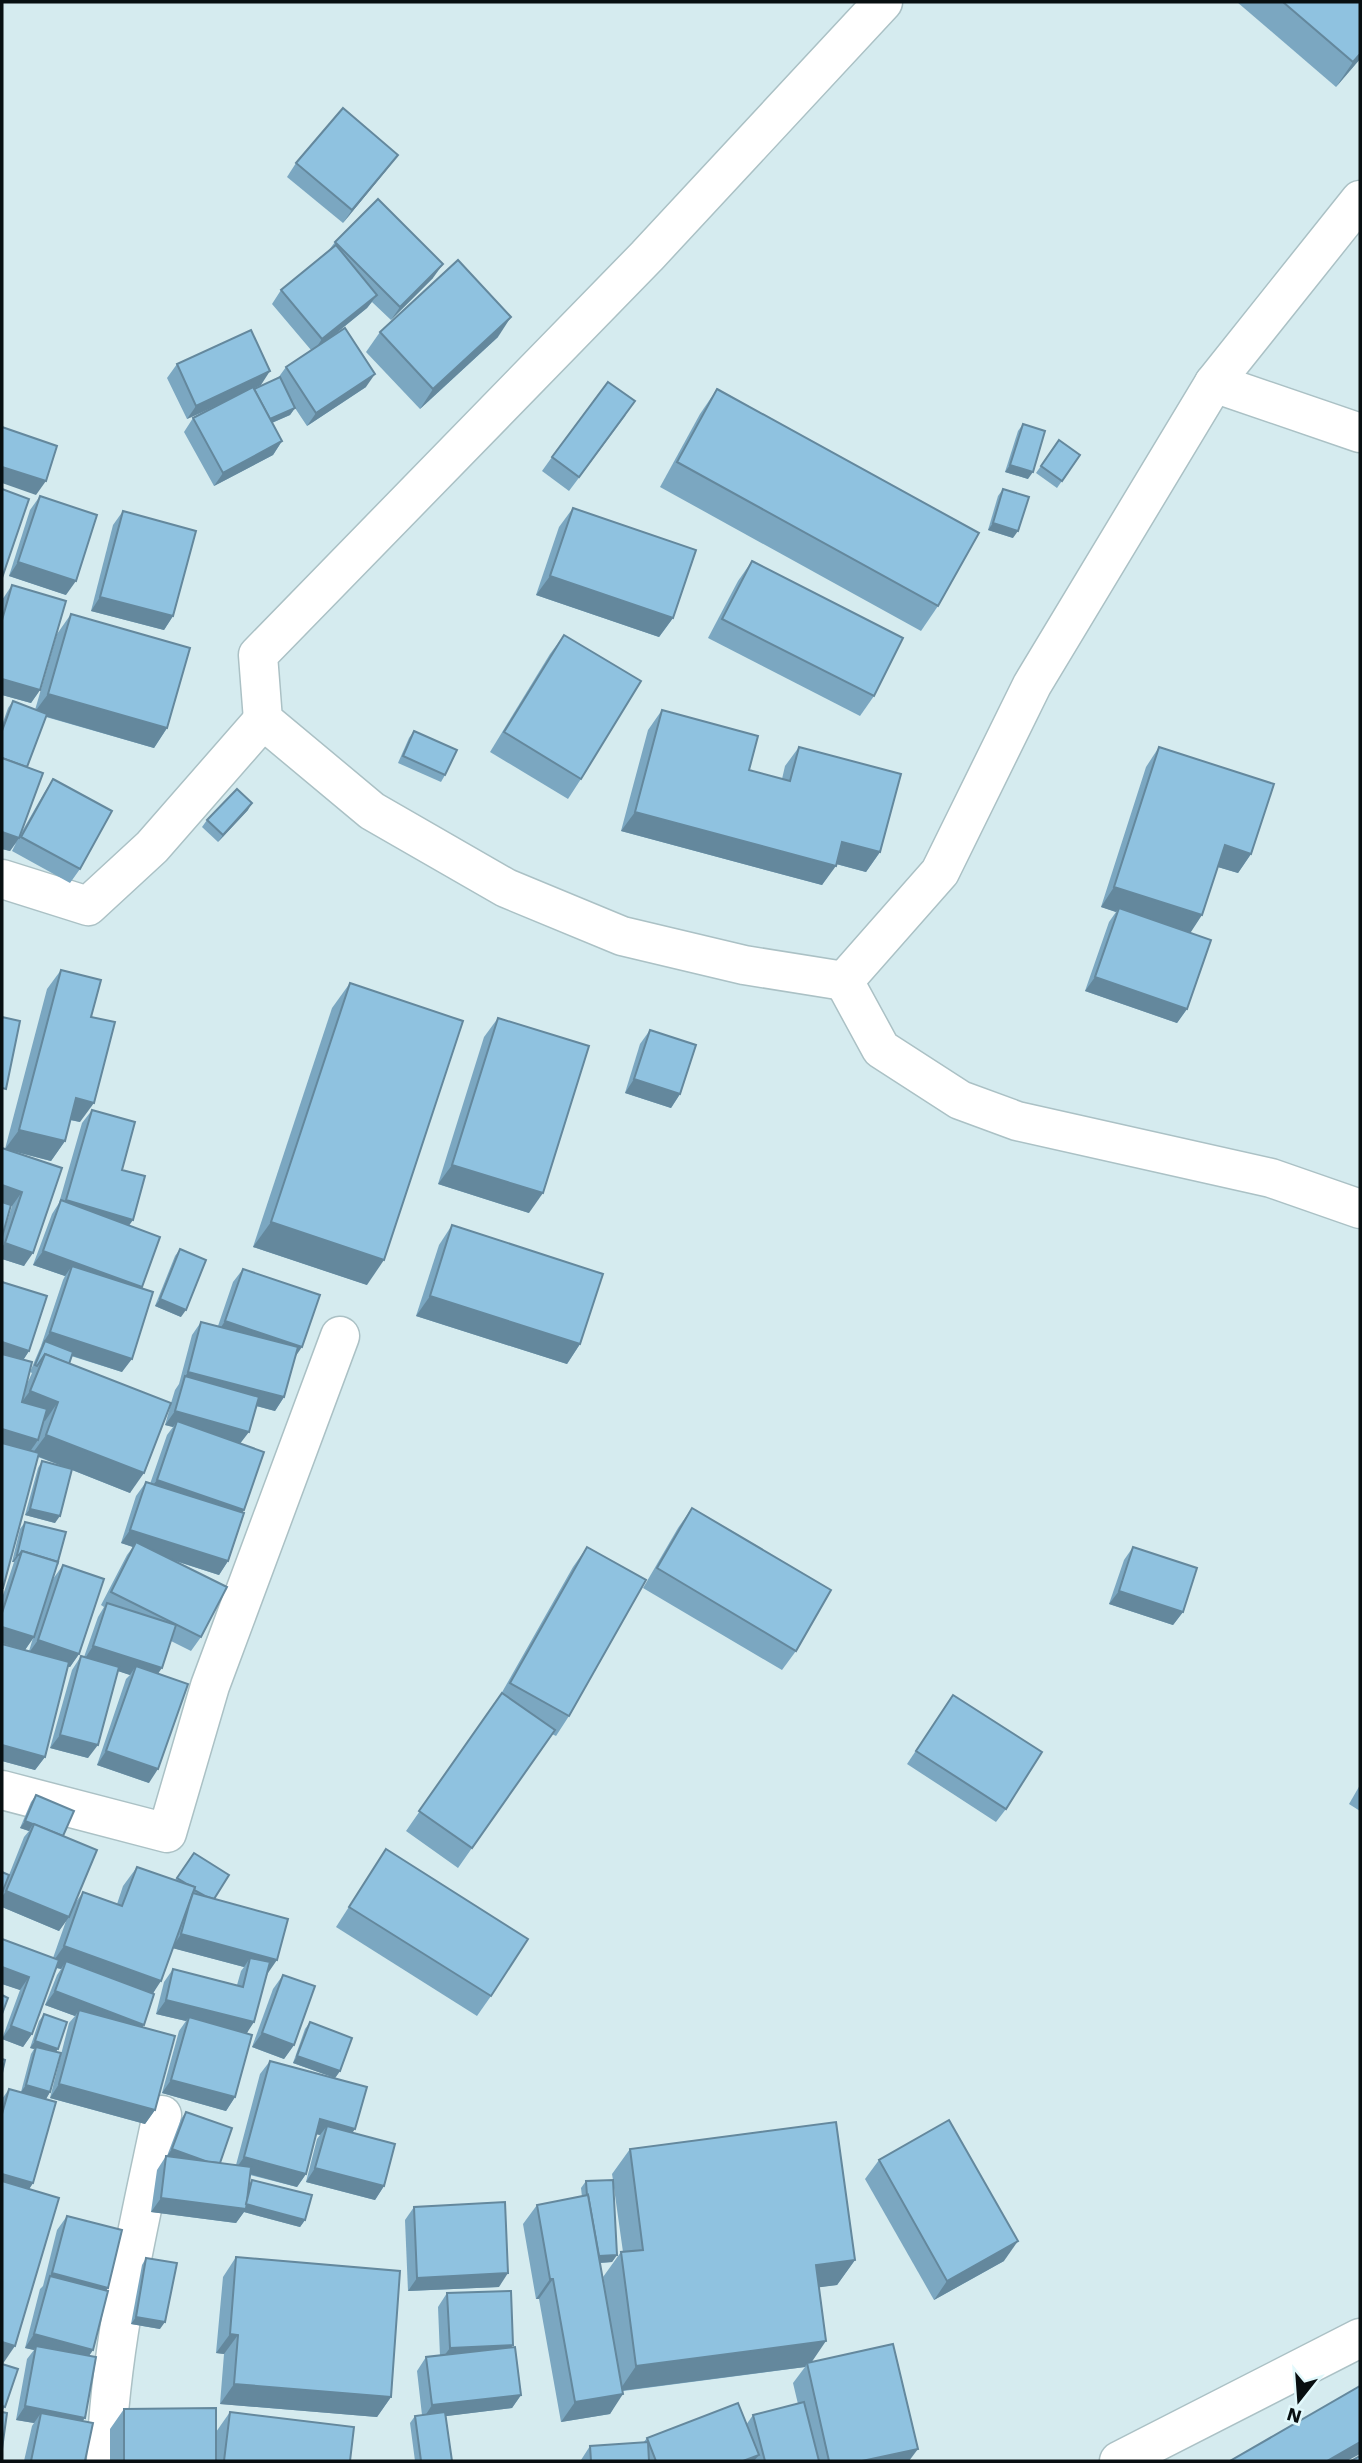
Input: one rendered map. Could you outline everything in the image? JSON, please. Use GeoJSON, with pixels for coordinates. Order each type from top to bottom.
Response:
{"type":"FeatureCollection","features":[{"type":"Feature","properties":{"kind":"street"},"geometry":{"type":"LineString","coordinates":[[2,879],[88,906],[152,847],[263,720],[258,655],[647,256],[883,2]]}},
{"type":"Feature","properties":{"kind":"street"},"geometry":{"type":"LineString","coordinates":[[844,981],[940,872],[1032,685],[1214,383],[1360,200]]}},
{"type":"Feature","properties":{"kind":"street"},"geometry":{"type":"LineString","coordinates":[[1214,383],[1360,433]]}},
{"type":"Feature","properties":{"kind":"street"},"geometry":{"type":"LineString","coordinates":[[263,720],[372,811],[506,888],[622,936],[744,965],[844,981]]}},
{"type":"Feature","properties":{"kind":"street"},"geometry":{"type":"LineString","coordinates":[[844,981],[881,1049],[960,1100],[1017,1121],[1271,1178],[1360,1209]]}},
{"type":"Feature","properties":{"kind":"street"},"geometry":{"type":"LineString","coordinates":[[2,1790],[167,1833],[210,1686],[340,1336]]}},
{"type":"Feature","properties":{"kind":"street"},"geometry":{"type":"LineString","coordinates":[[106,2461],[112,2374],[130,2266],[162,2115]]}},
{"type":"Feature","properties":{"kind":"street"},"geometry":{"type":"LineString","coordinates":[[1119,2461],[1360,2338]]}},
{"type":"Feature","properties":{"kind":"building"},"geometry":{"type":"Polygon","coordinates":[[[1283,2],[1360,2],[1360,54],[1353,62],[1283,2]]]}},
{"type":"Feature","properties":{"kind":"building"},"geometry":{"type":"Polygon","coordinates":[[[343,108],[398,155],[352,210],[296,163],[343,108]]]}},
{"type":"Feature","properties":{"kind":"building"},"geometry":{"type":"Polygon","coordinates":[[[378,199],[443,264],[400,307],[335,242],[378,199]]]}},
{"type":"Feature","properties":{"kind":"building"},"geometry":{"type":"Polygon","coordinates":[[[336,245],[377,295],[322,339],[281,290],[336,245]]]}},
{"type":"Feature","properties":{"kind":"building"},"geometry":{"type":"Polygon","coordinates":[[[458,260],[511,317],[433,389],[380,332],[458,260]]]}},
{"type":"Feature","properties":{"kind":"building"},"geometry":{"type":"Polygon","coordinates":[[[345,328],[375,374],[316,413],[286,367],[345,328]]]}},
{"type":"Feature","properties":{"kind":"building"},"geometry":{"type":"Polygon","coordinates":[[[251,330],[270,371],[196,406],[177,364],[251,330]]]}},
{"type":"Feature","properties":{"kind":"building"},"geometry":{"type":"Polygon","coordinates":[[[280,377],[295,408],[270,419],[254,389],[280,377]]]}},
{"type":"Feature","properties":{"kind":"building"},"geometry":{"type":"Polygon","coordinates":[[[608,382],[635,401],[579,477],[552,457],[608,382]]]}},
{"type":"Feature","properties":{"kind":"building"},"geometry":{"type":"Polygon","coordinates":[[[253,387],[282,441],[223,473],[193,418],[253,387]]]}},
{"type":"Feature","properties":{"kind":"building"},"geometry":{"type":"Polygon","coordinates":[[[717,389],[979,533],[938,606],[677,462],[717,389]]]}},
{"type":"Feature","properties":{"kind":"building"},"geometry":{"type":"Polygon","coordinates":[[[1023,424],[1045,431],[1033,472],[1010,465],[1023,424]]]}},
{"type":"Feature","properties":{"kind":"building"},"geometry":{"type":"Polygon","coordinates":[[[2,427],[57,446],[46,481],[2,467],[2,427]]]}},
{"type":"Feature","properties":{"kind":"building"},"geometry":{"type":"Polygon","coordinates":[[[1059,440],[1080,455],[1062,481],[1041,466],[1059,440]]]}},
{"type":"Feature","properties":{"kind":"building"},"geometry":{"type":"Polygon","coordinates":[[[2,489],[29,499],[2,578],[2,489]]]}},
{"type":"Feature","properties":{"kind":"building"},"geometry":{"type":"Polygon","coordinates":[[[1003,489],[1029,497],[1018,531],[993,523],[1003,489]]]}},
{"type":"Feature","properties":{"kind":"building"},"geometry":{"type":"Polygon","coordinates":[[[40,496],[97,515],[76,581],[18,562],[40,496]]]}},
{"type":"Feature","properties":{"kind":"building"},"geometry":{"type":"Polygon","coordinates":[[[573,508],[696,550],[673,618],[550,576],[573,508]]]}},
{"type":"Feature","properties":{"kind":"building"},"geometry":{"type":"Polygon","coordinates":[[[123,511],[196,531],[173,616],[100,597],[123,511]]]}},
{"type":"Feature","properties":{"kind":"building"},"geometry":{"type":"Polygon","coordinates":[[[752,561],[903,638],[874,696],[722,619],[752,561]]]}},
{"type":"Feature","properties":{"kind":"building"},"geometry":{"type":"Polygon","coordinates":[[[12,585],[66,601],[40,690],[2,679],[2,620],[12,585]]]}},
{"type":"Feature","properties":{"kind":"building"},"geometry":{"type":"Polygon","coordinates":[[[71,614],[190,648],[167,728],[48,694],[71,614]]]}},
{"type":"Feature","properties":{"kind":"building"},"geometry":{"type":"Polygon","coordinates":[[[564,635],[641,681],[581,779],[504,732],[564,635]]]}},
{"type":"Feature","properties":{"kind":"building"},"geometry":{"type":"Polygon","coordinates":[[[13,701],[47,714],[27,767],[2,758],[2,731],[13,701]]]}},
{"type":"Feature","properties":{"kind":"building"},"geometry":{"type":"Polygon","coordinates":[[[662,710],[758,736],[749,770],[790,781],[799,747],[901,774],[880,852],[842,842],[836,866],[635,812],[662,710]]]}},
{"type":"Feature","properties":{"kind":"building"},"geometry":{"type":"Polygon","coordinates":[[[414,731],[457,750],[445,775],[403,756],[414,731]]]}},
{"type":"Feature","properties":{"kind":"building"},"geometry":{"type":"Polygon","coordinates":[[[1159,747],[1274,784],[1251,854],[1225,845],[1202,915],[1114,887],[1159,747]]]}},
{"type":"Feature","properties":{"kind":"building"},"geometry":{"type":"Polygon","coordinates":[[[2,758],[43,773],[19,838],[2,832],[2,758]]]}},
{"type":"Feature","properties":{"kind":"building"},"geometry":{"type":"Polygon","coordinates":[[[53,779],[112,811],[80,869],[21,837],[53,779]]]}},
{"type":"Feature","properties":{"kind":"building"},"geometry":{"type":"Polygon","coordinates":[[[237,789],[252,803],[223,835],[207,820],[237,789]]]}},
{"type":"Feature","properties":{"kind":"building"},"geometry":{"type":"Polygon","coordinates":[[[1119,908],[1211,940],[1187,1009],[1095,977],[1119,908]]]}},
{"type":"Feature","properties":{"kind":"building"},"geometry":{"type":"Polygon","coordinates":[[[61,970],[101,980],[91,1017],[115,1022],[94,1103],[76,1098],[65,1141],[19,1130],[61,970]]]}},
{"type":"Feature","properties":{"kind":"building"},"geometry":{"type":"Polygon","coordinates":[[[350,983],[463,1021],[384,1260],[271,1222],[350,983]]]}},
{"type":"Feature","properties":{"kind":"building"},"geometry":{"type":"Polygon","coordinates":[[[2,1017],[20,1021],[6,1089],[2,1088],[2,1017]]]}},
{"type":"Feature","properties":{"kind":"building"},"geometry":{"type":"Polygon","coordinates":[[[498,1018],[589,1046],[543,1193],[452,1165],[498,1018]]]}},
{"type":"Feature","properties":{"kind":"building"},"geometry":{"type":"Polygon","coordinates":[[[650,1030],[696,1045],[680,1094],[634,1079],[650,1030]]]}},
{"type":"Feature","properties":{"kind":"building"},"geometry":{"type":"Polygon","coordinates":[[[92,1110],[135,1122],[122,1170],[145,1176],[133,1220],[66,1200],[92,1110]]]}},
{"type":"Feature","properties":{"kind":"building"},"geometry":{"type":"Polygon","coordinates":[[[2,1148],[62,1168],[33,1253],[5,1243],[22,1192],[2,1185],[2,1148]]]}},
{"type":"Feature","properties":{"kind":"building"},"geometry":{"type":"Polygon","coordinates":[[[61,1200],[160,1237],[142,1287],[43,1251],[61,1200]]]}},
{"type":"Feature","properties":{"kind":"building"},"geometry":{"type":"Polygon","coordinates":[[[2,1202],[11,1205],[2,1237],[2,1202]]]}},
{"type":"Feature","properties":{"kind":"building"},"geometry":{"type":"Polygon","coordinates":[[[452,1225],[603,1274],[580,1344],[430,1296],[452,1225]]]}},
{"type":"Feature","properties":{"kind":"building"},"geometry":{"type":"Polygon","coordinates":[[[180,1249],[206,1260],[186,1310],[160,1299],[180,1249]]]}},
{"type":"Feature","properties":{"kind":"building"},"geometry":{"type":"Polygon","coordinates":[[[72,1266],[153,1292],[132,1359],[50,1332],[72,1266]]]}},
{"type":"Feature","properties":{"kind":"building"},"geometry":{"type":"Polygon","coordinates":[[[243,1269],[320,1295],[302,1347],[225,1321],[243,1269]]]}},
{"type":"Feature","properties":{"kind":"building"},"geometry":{"type":"Polygon","coordinates":[[[2,1282],[47,1296],[29,1351],[2,1342],[2,1282]]]}},
{"type":"Feature","properties":{"kind":"building"},"geometry":{"type":"Polygon","coordinates":[[[201,1322],[298,1347],[284,1397],[188,1372],[201,1322]]]}},
{"type":"Feature","properties":{"kind":"building"},"geometry":{"type":"Polygon","coordinates":[[[45,1341],[73,1352],[69,1364],[45,1354],[37,1366],[35,1365],[45,1341]]]}},
{"type":"Feature","properties":{"kind":"building"},"geometry":{"type":"Polygon","coordinates":[[[2,1354],[32,1362],[22,1402],[47,1409],[38,1440],[2,1429],[2,1354]]]}},
{"type":"Feature","properties":{"kind":"building"},"geometry":{"type":"Polygon","coordinates":[[[45,1354],[171,1403],[144,1473],[46,1435],[58,1402],[30,1391],[45,1354]]]}},
{"type":"Feature","properties":{"kind":"building"},"geometry":{"type":"Polygon","coordinates":[[[185,1376],[259,1397],[249,1432],[175,1411],[185,1376]]]}},
{"type":"Feature","properties":{"kind":"building"},"geometry":{"type":"Polygon","coordinates":[[[177,1421],[264,1452],[244,1510],[157,1480],[177,1421]]]}},
{"type":"Feature","properties":{"kind":"building"},"geometry":{"type":"Polygon","coordinates":[[[2,1443],[39,1453],[3,1588],[2,1588],[2,1443]]]}},
{"type":"Feature","properties":{"kind":"building"},"geometry":{"type":"Polygon","coordinates":[[[42,1461],[72,1469],[60,1516],[30,1509],[42,1461]]]}},
{"type":"Feature","properties":{"kind":"building"},"geometry":{"type":"Polygon","coordinates":[[[146,1482],[244,1513],[228,1561],[130,1530],[146,1482]]]}},
{"type":"Feature","properties":{"kind":"building"},"geometry":{"type":"Polygon","coordinates":[[[692,1508],[831,1590],[796,1651],[657,1568],[692,1508]]]}},
{"type":"Feature","properties":{"kind":"building"},"geometry":{"type":"Polygon","coordinates":[[[25,1522],[66,1532],[58,1562],[22,1551],[17,1555],[25,1522]]]}},
{"type":"Feature","properties":{"kind":"building"},"geometry":{"type":"Polygon","coordinates":[[[136,1542],[227,1587],[201,1637],[111,1592],[136,1542]]]}},
{"type":"Feature","properties":{"kind":"building"},"geometry":{"type":"Polygon","coordinates":[[[587,1547],[646,1580],[569,1716],[510,1683],[587,1547]]]}},
{"type":"Feature","properties":{"kind":"building"},"geometry":{"type":"Polygon","coordinates":[[[1133,1547],[1197,1568],[1183,1612],[1119,1591],[1133,1547]]]}},
{"type":"Feature","properties":{"kind":"building"},"geometry":{"type":"Polygon","coordinates":[[[22,1551],[58,1562],[34,1637],[2,1627],[2,1613],[22,1551]]]}},
{"type":"Feature","properties":{"kind":"building"},"geometry":{"type":"Polygon","coordinates":[[[63,1565],[104,1579],[79,1654],[38,1640],[63,1565]]]}},
{"type":"Feature","properties":{"kind":"building"},"geometry":{"type":"Polygon","coordinates":[[[107,1603],[176,1625],[162,1668],[93,1646],[107,1603]]]}},
{"type":"Feature","properties":{"kind":"building"},"geometry":{"type":"Polygon","coordinates":[[[2,1644],[69,1662],[45,1757],[2,1745],[2,1644]]]}},
{"type":"Feature","properties":{"kind":"building"},"geometry":{"type":"Polygon","coordinates":[[[81,1656],[119,1667],[98,1745],[60,1735],[81,1656]]]}},
{"type":"Feature","properties":{"kind":"building"},"geometry":{"type":"Polygon","coordinates":[[[136,1666],[188,1684],[158,1769],[106,1751],[136,1666]]]}},
{"type":"Feature","properties":{"kind":"building"},"geometry":{"type":"Polygon","coordinates":[[[502,1693],[555,1730],[472,1848],[419,1811],[502,1693]]]}},
{"type":"Feature","properties":{"kind":"building"},"geometry":{"type":"Polygon","coordinates":[[[953,1695],[1042,1752],[1006,1809],[916,1751],[953,1695]]]}},
{"type":"Feature","properties":{"kind":"building"},"geometry":{"type":"Polygon","coordinates":[[[36,1795],[74,1811],[63,1836],[25,1821],[36,1795]]]}},
{"type":"Feature","properties":{"kind":"building"},"geometry":{"type":"Polygon","coordinates":[[[34,1824],[97,1850],[69,1917],[6,1891],[34,1824]]]}},
{"type":"Feature","properties":{"kind":"building"},"geometry":{"type":"Polygon","coordinates":[[[386,1849],[528,1939],[491,1996],[349,1907],[386,1849]]]}},
{"type":"Feature","properties":{"kind":"building"},"geometry":{"type":"Polygon","coordinates":[[[194,1853],[229,1875],[214,1899],[177,1878],[194,1853]]]}},
{"type":"Feature","properties":{"kind":"building"},"geometry":{"type":"Polygon","coordinates":[[[137,1867],[195,1887],[161,1981],[64,1946],[83,1892],[122,1906],[137,1867]]]}},
{"type":"Feature","properties":{"kind":"building"},"geometry":{"type":"Polygon","coordinates":[[[2,1872],[9,1875],[2,1893],[2,1872]]]}},
{"type":"Feature","properties":{"kind":"building"},"geometry":{"type":"Polygon","coordinates":[[[193,1893],[288,1919],[277,1960],[181,1934],[193,1893]]]}},
{"type":"Feature","properties":{"kind":"building"},"geometry":{"type":"Polygon","coordinates":[[[2,1939],[59,1960],[32,2034],[11,2026],[29,1977],[2,1967],[2,1939]]]}},
{"type":"Feature","properties":{"kind":"building"},"geometry":{"type":"Polygon","coordinates":[[[250,1958],[270,1962],[254,2022],[166,2000],[173,1969],[243,1987],[250,1958]]]}},
{"type":"Feature","properties":{"kind":"building"},"geometry":{"type":"Polygon","coordinates":[[[66,1961],[154,1994],[144,2025],[55,1991],[66,1961]]]}},
{"type":"Feature","properties":{"kind":"building"},"geometry":{"type":"Polygon","coordinates":[[[283,1975],[315,1986],[294,2045],[262,2033],[283,1975]]]}},
{"type":"Feature","properties":{"kind":"building"},"geometry":{"type":"Polygon","coordinates":[[[2,1995],[8,1998],[2,2014],[2,1995]]]}},
{"type":"Feature","properties":{"kind":"building"},"geometry":{"type":"Polygon","coordinates":[[[79,2010],[175,2036],[155,2110],[59,2084],[79,2010]]]}},
{"type":"Feature","properties":{"kind":"building"},"geometry":{"type":"Polygon","coordinates":[[[44,2014],[67,2022],[58,2049],[35,2041],[44,2014]]]}},
{"type":"Feature","properties":{"kind":"building"},"geometry":{"type":"Polygon","coordinates":[[[189,2017],[252,2035],[235,2097],[171,2080],[189,2017]]]}},
{"type":"Feature","properties":{"kind":"building"},"geometry":{"type":"Polygon","coordinates":[[[310,2022],[352,2038],[340,2071],[297,2056],[310,2022]]]}},
{"type":"Feature","properties":{"kind":"building"},"geometry":{"type":"Polygon","coordinates":[[[36,2047],[61,2053],[50,2092],[26,2085],[36,2047]]]}},
{"type":"Feature","properties":{"kind":"building"},"geometry":{"type":"Polygon","coordinates":[[[270,2061],[367,2087],[355,2129],[320,2119],[306,2174],[244,2157],[270,2061]]]}},
{"type":"Feature","properties":{"kind":"building"},"geometry":{"type":"Polygon","coordinates":[[[9,2089],[56,2102],[33,2183],[2,2174],[2,2114],[9,2089]]]}},
{"type":"Feature","properties":{"kind":"building"},"geometry":{"type":"Polygon","coordinates":[[[186,2112],[232,2128],[220,2163],[208,2162],[172,2149],[186,2112]]]}},
{"type":"Feature","properties":{"kind":"building"},"geometry":{"type":"Polygon","coordinates":[[[949,2120],[1018,2241],[947,2281],[879,2160],[949,2120]]]}},
{"type":"Feature","properties":{"kind":"building"},"geometry":{"type":"Polygon","coordinates":[[[836,2122],[855,2260],[816,2265],[826,2341],[636,2366],[621,2252],[643,2250],[630,2149],[836,2122]]]}},
{"type":"Feature","properties":{"kind":"building"},"geometry":{"type":"Polygon","coordinates":[[[327,2126],[395,2144],[384,2186],[315,2168],[327,2126]]]}},
{"type":"Feature","properties":{"kind":"building"},"geometry":{"type":"Polygon","coordinates":[[[166,2156],[251,2167],[246,2209],[161,2198],[166,2156]]]}},
{"type":"Feature","properties":{"kind":"building"},"geometry":{"type":"Polygon","coordinates":[[[252,2180],[312,2195],[305,2220],[246,2204],[252,2180]]]}},
{"type":"Feature","properties":{"kind":"building"},"geometry":{"type":"Polygon","coordinates":[[[613,2180],[617,2255],[599,2256],[586,2181],[613,2180]]]}},
{"type":"Feature","properties":{"kind":"building"},"geometry":{"type":"Polygon","coordinates":[[[2,2181],[59,2198],[15,2346],[2,2342],[2,2181]]]}},
{"type":"Feature","properties":{"kind":"building"},"geometry":{"type":"Polygon","coordinates":[[[588,2195],[623,2394],[575,2402],[537,2205],[588,2195]]]}},
{"type":"Feature","properties":{"kind":"building"},"geometry":{"type":"Polygon","coordinates":[[[505,2202],[508,2273],[417,2278],[414,2207],[505,2202]]]}},
{"type":"Feature","properties":{"kind":"building"},"geometry":{"type":"Polygon","coordinates":[[[67,2216],[122,2230],[108,2288],[52,2273],[67,2216]]]}},
{"type":"Feature","properties":{"kind":"building"},"geometry":{"type":"Polygon","coordinates":[[[236,2257],[400,2271],[391,2397],[234,2384],[238,2335],[230,2334],[236,2257]]]}},
{"type":"Feature","properties":{"kind":"building"},"geometry":{"type":"Polygon","coordinates":[[[146,2258],[177,2263],[165,2322],[136,2317],[146,2258]]]}},
{"type":"Feature","properties":{"kind":"building"},"geometry":{"type":"Polygon","coordinates":[[[50,2276],[108,2291],[93,2350],[34,2334],[50,2276]]]}},
{"type":"Feature","properties":{"kind":"building"},"geometry":{"type":"Polygon","coordinates":[[[511,2291],[513,2345],[450,2348],[447,2293],[511,2291]]]}},
{"type":"Feature","properties":{"kind":"building"},"geometry":{"type":"Polygon","coordinates":[[[893,2344],[918,2449],[862,2461],[829,2461],[807,2363],[893,2344]]]}},
{"type":"Feature","properties":{"kind":"building"},"geometry":{"type":"Polygon","coordinates":[[[36,2346],[96,2357],[85,2418],[25,2406],[36,2346]]]}},
{"type":"Feature","properties":{"kind":"building"},"geometry":{"type":"Polygon","coordinates":[[[515,2347],[521,2395],[432,2405],[426,2357],[515,2347]]]}},
{"type":"Feature","properties":{"kind":"building"},"geometry":{"type":"Polygon","coordinates":[[[2,2364],[18,2369],[5,2407],[2,2406],[2,2364]]]}},
{"type":"Feature","properties":{"kind":"building"},"geometry":{"type":"Polygon","coordinates":[[[1360,2386],[1360,2442],[1327,2461],[1230,2461],[1360,2386]]]}},
{"type":"Feature","properties":{"kind":"building"},"geometry":{"type":"Polygon","coordinates":[[[804,2402],[819,2461],[765,2461],[753,2415],[804,2402]]]}},
{"type":"Feature","properties":{"kind":"building"},"geometry":{"type":"Polygon","coordinates":[[[738,2403],[759,2455],[743,2461],[656,2461],[647,2438],[738,2403]]]}},
{"type":"Feature","properties":{"kind":"building"},"geometry":{"type":"Polygon","coordinates":[[[216,2408],[216,2461],[124,2461],[124,2409],[216,2408]]]}},
{"type":"Feature","properties":{"kind":"building"},"geometry":{"type":"Polygon","coordinates":[[[2,2412],[7,2413],[2,2449],[2,2412]]]}},
{"type":"Feature","properties":{"kind":"building"},"geometry":{"type":"Polygon","coordinates":[[[230,2412],[354,2427],[350,2461],[224,2461],[230,2412]]]}},
{"type":"Feature","properties":{"kind":"building"},"geometry":{"type":"Polygon","coordinates":[[[445,2412],[452,2461],[421,2461],[415,2416],[445,2412]]]}},
{"type":"Feature","properties":{"kind":"building"},"geometry":{"type":"Polygon","coordinates":[[[41,2413],[93,2423],[85,2461],[31,2461],[41,2413]]]}},
{"type":"Feature","properties":{"kind":"building"},"geometry":{"type":"Polygon","coordinates":[[[648,2442],[649,2461],[591,2461],[590,2446],[648,2442]]]}}]}
